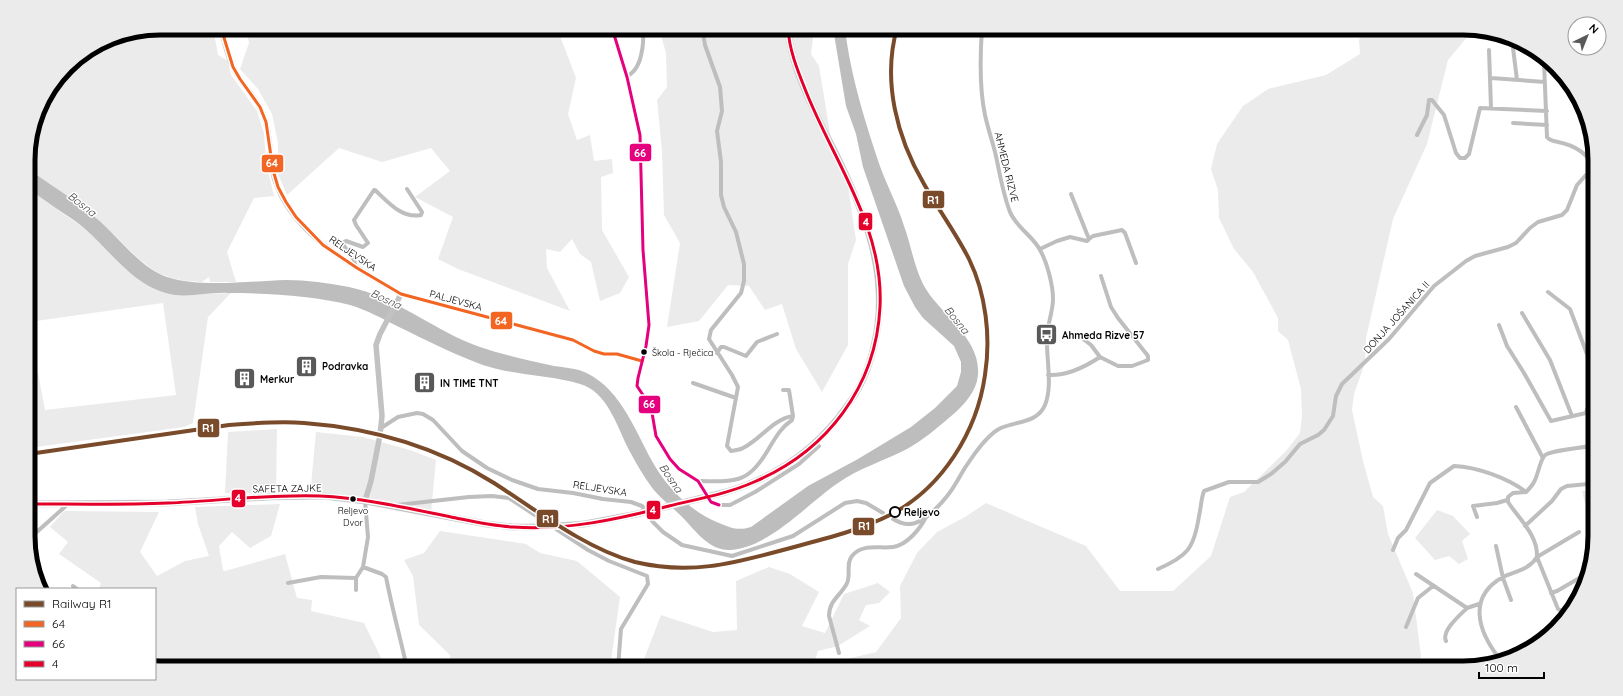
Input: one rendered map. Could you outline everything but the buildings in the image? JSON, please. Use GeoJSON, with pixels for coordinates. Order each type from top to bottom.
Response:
{"type":"FeatureCollection","features":[{"type":"Feature","properties":{"kind":"main road","name":"RELJEVSKA"},"geometry":{"type":"LineString","coordinates":[[223,35],[233,67],[260,107],[266,122],[274,176],[286,202],[304,226],[323,245],[356,268],[401,294]]}},
{"type":"Feature","properties":{"kind":"main road","name":"SAFETA ZAJKE"},"geometry":{"type":"LineString","coordinates":[[35,504],[167,503],[310,496],[366,501],[486,524],[513,527],[542,527],[584,524],[637,514],[726,492],[757,481],[795,459],[821,438],[847,408],[862,383],[872,355],[878,327],[880,304],[876,256],[870,232],[849,183],[809,100],[797,67],[790,35]]}},
{"type":"Feature","properties":{"kind":"main road"},"geometry":{"type":"LineString","coordinates":[[366,501],[381,428],[382,409],[376,345],[401,294]]}},
{"type":"Feature","properties":{"kind":"street"},"geometry":{"type":"LineString","coordinates":[[614,35],[640,135],[643,250],[649,325],[637,386],[651,407],[656,436],[670,459],[679,469],[698,481],[711,502],[720,505],[730,505],[756,492],[799,464],[819,446]]}},
{"type":"Feature","properties":{"kind":"street"},"geometry":{"type":"LineString","coordinates":[[626,77],[636,68],[644,42],[643,35]]}},
{"type":"Feature","properties":{"kind":"street"},"geometry":{"type":"LineString","coordinates":[[703,35],[705,45],[720,87],[722,111],[717,131],[721,162],[721,194],[724,207],[736,232],[744,264],[744,281],[741,293],[711,330],[709,339],[738,387],[727,446],[731,451],[743,448],[780,420],[793,416]]}},
{"type":"Feature","properties":{"kind":"street","name":"AHMEDA RIZVE"},"geometry":{"type":"LineString","coordinates":[[893,519],[908,525],[917,522],[938,508],[986,440],[998,429],[1026,422],[1036,416],[1045,405],[1048,375],[1046,339],[1053,299],[1048,271],[1040,249],[1011,214],[1001,185],[996,157],[985,115],[982,93],[982,35]]}},
{"type":"Feature","properties":{"kind":"street"},"geometry":{"type":"LineString","coordinates":[[1513,48],[1517,80]]}},
{"type":"Feature","properties":{"kind":"street"},"geometry":{"type":"LineString","coordinates":[[1489,50],[1491,108]]}},
{"type":"Feature","properties":{"kind":"street"},"geometry":{"type":"LineString","coordinates":[[1544,66],[1548,139],[1561,142],[1582,151],[1588,157]]}},
{"type":"Feature","properties":{"kind":"street"},"geometry":{"type":"LineString","coordinates":[[1491,78],[1545,82]]}},
{"type":"Feature","properties":{"kind":"street"},"geometry":{"type":"LineString","coordinates":[[1417,135],[1427,115],[1429,100],[1432,100],[1444,115],[1456,153],[1460,158],[1465,158],[1469,154],[1480,108],[1546,111]]}},
{"type":"Feature","properties":{"kind":"street"},"geometry":{"type":"LineString","coordinates":[[1513,123],[1547,125]]}},
{"type":"Feature","properties":{"kind":"street","name":"DONJA JOŠANICA II"},"geometry":{"type":"LineString","coordinates":[[1158,569],[1178,559],[1188,550],[1198,526],[1204,491],[1229,482],[1258,482],[1275,471],[1300,444],[1318,435],[1324,430],[1333,416],[1336,396],[1342,384],[1389,339],[1434,286],[1466,261],[1475,256],[1508,247],[1516,243],[1538,222],[1562,214],[1567,210],[1577,184],[1588,174]]}},
{"type":"Feature","properties":{"kind":"street"},"geometry":{"type":"LineString","coordinates":[[356,268],[354,260],[342,244],[346,241],[363,247],[368,244],[354,220],[364,202],[374,190],[399,212],[421,215],[422,212],[407,189]]}},
{"type":"Feature","properties":{"kind":"street"},"geometry":{"type":"LineString","coordinates":[[1071,194],[1089,239]]}},
{"type":"Feature","properties":{"kind":"street"},"geometry":{"type":"LineString","coordinates":[[1040,249],[1070,237],[1087,241],[1093,236],[1122,230],[1125,233],[1136,263]]}},
{"type":"Feature","properties":{"kind":"street"},"geometry":{"type":"LineString","coordinates":[[1078,335],[1091,345],[1100,357],[1118,366],[1146,362],[1148,358],[1143,348],[1118,318],[1111,307],[1101,276]]}},
{"type":"Feature","properties":{"kind":"street"},"geometry":{"type":"LineString","coordinates":[[1548,292],[1570,309],[1588,357]]}},
{"type":"Feature","properties":{"kind":"street","name":"PALJEVSKA"},"geometry":{"type":"LineString","coordinates":[[401,294],[573,340],[594,351],[604,354],[617,354],[642,361]]}},
{"type":"Feature","properties":{"kind":"street"},"geometry":{"type":"LineString","coordinates":[[1522,313],[1550,360],[1572,416]]}},
{"type":"Feature","properties":{"kind":"street"},"geometry":{"type":"LineString","coordinates":[[1499,325],[1507,346],[1551,421],[1586,413],[1588,409]]}},
{"type":"Feature","properties":{"kind":"street"},"geometry":{"type":"LineString","coordinates":[[717,353],[724,347],[746,356],[757,342],[777,334]]}},
{"type":"Feature","properties":{"kind":"street"},"geometry":{"type":"LineString","coordinates":[[1048,375],[1075,371],[1100,357]]}},
{"type":"Feature","properties":{"kind":"street"},"geometry":{"type":"LineString","coordinates":[[692,383],[736,398]]}},
{"type":"Feature","properties":{"kind":"street"},"geometry":{"type":"LineString","coordinates":[[698,481],[727,482],[739,480],[748,475],[759,464],[780,430],[792,420],[793,416],[789,390],[783,390]]}},
{"type":"Feature","properties":{"kind":"street"},"geometry":{"type":"LineString","coordinates":[[1516,407],[1543,458]]}},
{"type":"Feature","properties":{"kind":"street","name":"RELJEVSKA"},"geometry":{"type":"LineString","coordinates":[[381,428],[398,417],[417,413],[423,414],[433,420],[462,451],[487,468],[512,480],[538,489],[631,502],[642,506],[653,522],[663,532],[682,545],[732,556],[793,536],[845,504],[857,501],[866,503],[883,514]]}},
{"type":"Feature","properties":{"kind":"street"},"geometry":{"type":"LineString","coordinates":[[1477,517],[1473,506],[1497,503],[1507,500],[1513,493],[1526,492],[1534,482],[1543,458],[1552,451],[1588,447]]}},
{"type":"Feature","properties":{"kind":"street"},"geometry":{"type":"LineString","coordinates":[[1393,550],[1398,538],[1406,530],[1430,483],[1454,466],[1473,468],[1502,478],[1526,492]]}},
{"type":"Feature","properties":{"kind":"street"},"geometry":{"type":"LineString","coordinates":[[1525,526],[1552,501],[1561,489],[1567,486],[1588,484]]}},
{"type":"Feature","properties":{"kind":"street"},"geometry":{"type":"LineString","coordinates":[[395,506],[469,497],[492,496],[509,498],[588,550],[609,561],[647,576],[648,584],[621,629],[619,661]]}},
{"type":"Feature","properties":{"kind":"street"},"geometry":{"type":"LineString","coordinates":[[1507,500],[1536,545],[1537,557],[1558,609],[1562,611]]}},
{"type":"Feature","properties":{"kind":"street"},"geometry":{"type":"LineString","coordinates":[[356,590],[356,578],[363,567],[368,537],[366,501]]}},
{"type":"Feature","properties":{"kind":"street"},"geometry":{"type":"LineString","coordinates":[[35,534],[68,504]]}},
{"type":"Feature","properties":{"kind":"street"},"geometry":{"type":"LineString","coordinates":[[839,653],[829,616],[829,610],[834,599],[847,585],[849,564],[852,555],[864,548],[892,547],[900,545],[915,533],[928,515]]}},
{"type":"Feature","properties":{"kind":"street"},"geometry":{"type":"LineString","coordinates":[[1497,656],[1486,640],[1479,614],[1480,604],[1485,592],[1491,585],[1526,568],[1537,557],[1579,532]]}},
{"type":"Feature","properties":{"kind":"street"},"geometry":{"type":"LineString","coordinates":[[1496,546],[1503,578],[1510,600]]}},
{"type":"Feature","properties":{"kind":"street"},"geometry":{"type":"LineString","coordinates":[[363,567],[386,577],[390,600],[405,661]]}},
{"type":"Feature","properties":{"kind":"street"},"geometry":{"type":"LineString","coordinates":[[1416,574],[1467,608]]}},
{"type":"Feature","properties":{"kind":"street"},"geometry":{"type":"LineString","coordinates":[[288,582],[321,577],[356,578]]}},
{"type":"Feature","properties":{"kind":"street"},"geometry":{"type":"LineString","coordinates":[[1552,593],[1557,592],[1580,578]]}},
{"type":"Feature","properties":{"kind":"street"},"geometry":{"type":"LineString","coordinates":[[1406,627],[1418,598],[1433,586]]}},
{"type":"Feature","properties":{"kind":"street"},"geometry":{"type":"LineString","coordinates":[[1446,641],[1445,635],[1456,619],[1467,608],[1480,604]]}},
{"type":"Feature","properties":{"kind":"shaded area"},"geometry":{"type":"Polygon","coordinates":[[[152,35],[214,35],[218,55],[228,61],[231,75],[257,111],[264,133],[266,162],[274,196],[254,198],[227,252],[236,282],[210,282],[209,277],[202,282],[186,281],[159,273],[140,260],[104,225],[74,200],[35,174],[35,152],[39,128],[48,105],[66,78],[91,56],[112,45],[136,37],[152,35]]]}},
{"type":"Feature","properties":{"kind":"shaded area"},"geometry":{"type":"Polygon","coordinates":[[[247,35],[560,35],[576,78],[568,114],[577,140],[590,135],[594,161],[612,159],[613,173],[601,177],[602,230],[629,277],[620,293],[600,301],[591,262],[580,254],[572,239],[560,252],[546,249],[547,268],[570,311],[458,269],[438,259],[453,217],[415,197],[450,171],[431,148],[382,162],[339,148],[287,195],[278,174],[278,143],[272,114],[258,89],[240,69],[249,43],[247,35]]]}},
{"type":"Feature","properties":{"kind":"shaded area"},"geometry":{"type":"Polygon","coordinates":[[[661,35],[812,35],[811,54],[819,66],[833,151],[848,187],[856,240],[848,264],[848,345],[822,392],[796,349],[782,304],[765,310],[749,286],[728,285],[699,321],[667,327],[680,243],[664,215],[662,151],[657,100],[667,87],[666,53],[661,35]]]}},
{"type":"Feature","properties":{"kind":"shaded area"},"geometry":{"type":"Polygon","coordinates":[[[834,35],[846,35],[864,117],[881,169],[902,219],[920,277],[930,295],[968,340],[975,353],[978,366],[977,381],[970,397],[962,406],[924,438],[907,449],[863,469],[838,483],[772,534],[744,548],[729,550],[716,547],[704,540],[653,489],[634,460],[616,421],[605,402],[590,388],[554,378],[488,367],[446,350],[369,312],[350,305],[322,299],[273,294],[222,293],[175,295],[161,291],[136,277],[84,228],[35,193],[35,174],[89,212],[148,267],[167,277],[210,283],[286,280],[325,283],[349,287],[383,298],[447,332],[480,347],[526,360],[579,370],[593,376],[604,385],[623,408],[658,471],[680,498],[709,518],[731,528],[738,529],[751,527],[808,486],[858,459],[911,427],[935,408],[957,386],[961,372],[961,362],[954,346],[923,318],[915,307],[904,286],[863,167],[856,134],[846,106],[834,35]]]}},
{"type":"Feature","properties":{"kind":"shaded area"},"geometry":{"type":"Polygon","coordinates":[[[1362,35],[1469,35],[1448,60],[1427,144],[1393,219],[1366,338],[1365,363],[1354,394],[1352,410],[1363,461],[1373,497],[1383,506],[1388,534],[1413,593],[1421,657],[1418,661],[846,661],[847,659],[876,652],[901,618],[900,586],[917,553],[937,532],[965,517],[986,503],[1086,546],[1120,591],[1173,591],[1211,556],[1230,497],[1244,492],[1286,451],[1300,433],[1302,416],[1301,389],[1288,340],[1278,331],[1278,318],[1253,272],[1234,249],[1219,218],[1218,190],[1211,169],[1217,144],[1243,106],[1268,89],[1326,75],[1360,54],[1359,40],[1362,35]]]}},
{"type":"Feature","properties":{"kind":"shaded area"},"geometry":{"type":"Polygon","coordinates":[[[35,193],[84,228],[102,243],[121,265],[145,283],[176,295],[231,293],[208,317],[193,423],[184,427],[35,447],[35,374],[38,373],[45,410],[176,395],[163,303],[35,321],[35,193]]]}},
{"type":"Feature","properties":{"kind":"shaded area"},"geometry":{"type":"Polygon","coordinates":[[[277,429],[276,494],[225,493],[228,432],[277,429]]]}},
{"type":"Feature","properties":{"kind":"shaded area"},"geometry":{"type":"Polygon","coordinates":[[[316,432],[363,437],[410,450],[436,460],[431,513],[310,496],[316,432]]]}},
{"type":"Feature","properties":{"kind":"shaded area"},"geometry":{"type":"Polygon","coordinates":[[[1582,491],[1588,491],[1588,515],[1582,491]]]}},
{"type":"Feature","properties":{"kind":"shaded area"},"geometry":{"type":"Polygon","coordinates":[[[280,504],[271,536],[250,548],[232,532],[219,546],[223,570],[225,571],[285,554],[297,598],[312,600],[311,611],[364,623],[383,661],[156,661],[156,588],[99,588],[101,583],[59,554],[68,542],[50,527],[64,511],[159,512],[140,552],[157,576],[185,561],[209,556],[198,524],[195,507],[280,504]]]}},
{"type":"Feature","properties":{"kind":"shaded area"},"geometry":{"type":"Polygon","coordinates":[[[1437,510],[1453,516],[1470,534],[1462,541],[1468,559],[1459,564],[1449,556],[1435,560],[1415,538],[1437,510]]]}},
{"type":"Feature","properties":{"kind":"shaded area"},"geometry":{"type":"Polygon","coordinates":[[[440,531],[526,544],[540,553],[577,561],[620,597],[611,661],[450,661],[450,655],[419,625],[413,576],[404,560],[424,553],[440,531]]]}},
{"type":"Feature","properties":{"kind":"shaded area"},"geometry":{"type":"Polygon","coordinates":[[[769,567],[790,574],[819,592],[802,626],[825,633],[844,594],[878,583],[890,592],[879,603],[866,605],[859,620],[870,626],[838,646],[818,651],[814,661],[643,661],[661,615],[713,632],[737,630],[736,581],[769,567]]]}},
{"type":"Feature","properties":{"kind":"rail line","name":"R1"},"geometry":{"type":"LineString","coordinates":[[35,453],[238,424],[295,422],[354,429],[403,441],[450,459],[494,483],[562,528],[598,548],[635,562],[674,568],[692,568],[746,560],[837,535],[890,515],[909,504],[926,490],[941,474],[954,456],[974,417],[981,396],[987,361],[986,316],[980,287],[975,272],[964,249],[914,166],[906,148],[900,128],[895,109],[891,68],[896,35]]}},
{"type":"Feature","properties":{"kind":"transit line","name":"64"},"geometry":{"type":"LineString","coordinates":[[223,35],[233,67],[260,107],[266,122],[273,170],[278,187],[296,217],[323,245],[357,268],[401,294],[573,340],[594,351],[604,354],[617,354],[642,361]]}},
{"type":"Feature","properties":{"kind":"transit line","name":"66"},"geometry":{"type":"LineString","coordinates":[[614,35],[627,77],[640,135],[643,250],[649,325],[637,386],[651,407],[656,436],[670,459],[679,469],[698,481],[711,502],[719,505]]}},
{"type":"Feature","properties":{"kind":"transit line","name":"4"},"geometry":{"type":"LineString","coordinates":[[35,504],[151,504],[263,497],[320,496],[369,501],[497,526],[533,528],[572,526],[592,523],[712,496],[744,486],[780,469],[804,453],[825,434],[843,413],[858,389],[869,364],[876,336],[880,307],[879,277],[874,249],[865,221],[816,116],[796,66],[789,35]]}},
{"type":"Feature","properties":{"kind":"place","name":"Ahmeda Rizve 57"},"geometry":{"type":"Point","coordinates":[1046,335]}},
{"type":"Feature","properties":{"kind":"place","name":"Škola - Rječica"},"geometry":{"type":"Point","coordinates":[644,352]}},
{"type":"Feature","properties":{"kind":"place","name":"Podravka"},"geometry":{"type":"Point","coordinates":[306,366]}},
{"type":"Feature","properties":{"kind":"place","name":"Merkur"},"geometry":{"type":"Point","coordinates":[244,379]}},
{"type":"Feature","properties":{"kind":"place","name":"IN TIME TNT"},"geometry":{"type":"Point","coordinates":[425,383]}},
{"type":"Feature","properties":{"kind":"place","name":"Reljevo Dvor"},"geometry":{"type":"Point","coordinates":[353,499]}},
{"type":"Feature","properties":{"kind":"place","name":"Reljevo"},"geometry":{"type":"Point","coordinates":[895,512]}},
{"type":"Feature","properties":{"kind":"water label","name":"Bosna"},"geometry":{"type":"Point","coordinates":[82,204]}},
{"type":"Feature","properties":{"kind":"water label","name":"Bosna"},"geometry":{"type":"Point","coordinates":[386,299]}},
{"type":"Feature","properties":{"kind":"water label","name":"Bosna"},"geometry":{"type":"Point","coordinates":[957,320]}},
{"type":"Feature","properties":{"kind":"water label","name":"Bosna"},"geometry":{"type":"Point","coordinates":[671,478]}}]}
